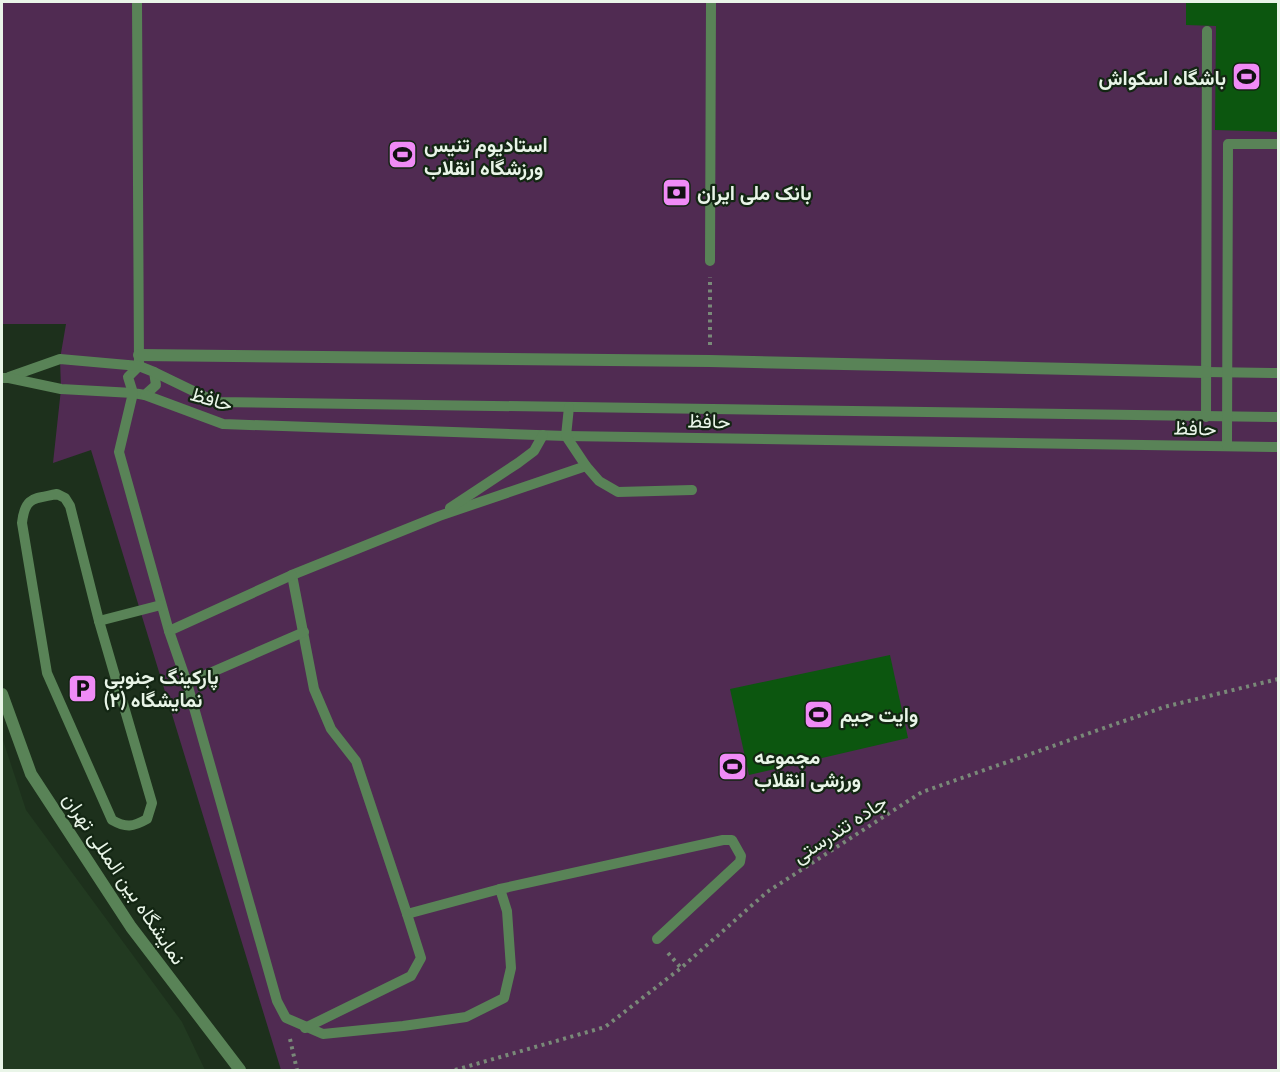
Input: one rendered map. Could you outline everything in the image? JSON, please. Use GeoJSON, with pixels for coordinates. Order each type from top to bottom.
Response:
{"type":"FeatureCollection","features":[{"type":"Feature","properties":{"kind":"street"},"geometry":{"type":"LineString","coordinates":[[139,360],[710,361],[1206,372]]}},
{"type":"Feature","properties":{"kind":"street","name":"نمایشگاه بین المللی تهران"},"geometry":{"type":"LineString","coordinates":[[2,694],[31,774],[131,927],[240,1071]]}},
{"type":"Feature","properties":{"kind":"lane"},"geometry":{"type":"LineString","coordinates":[[137,2],[139,360],[128,377],[133,393],[119,452],[161,605],[188,683],[277,1001],[286,1018],[323,1034],[466,1017],[504,998],[511,968],[507,911],[500,889]]}},
{"type":"Feature","properties":{"kind":"lane"},"geometry":{"type":"LineString","coordinates":[[710,261],[711,2]]}},
{"type":"Feature","properties":{"kind":"lane"},"geometry":{"type":"LineString","coordinates":[[1206,417],[1207,32]]}},
{"type":"Feature","properties":{"kind":"lane"},"geometry":{"type":"LineString","coordinates":[[1227,446],[1228,144],[1278,144]]}},
{"type":"Feature","properties":{"kind":"lane"},"geometry":{"type":"LineString","coordinates":[[60,359],[139,360],[154,372],[156,385],[145,395],[61,390],[5,378],[60,359]]}},
{"type":"Feature","properties":{"kind":"lane","name":"حافظ"},"geometry":{"type":"LineString","coordinates":[[154,372],[216,402],[1278,417]]}},
{"type":"Feature","properties":{"kind":"lane"},"geometry":{"type":"LineString","coordinates":[[1206,372],[1278,373]]}},
{"type":"Feature","properties":{"kind":"lane","name":"حافظ"},"geometry":{"type":"LineString","coordinates":[[145,395],[223,424],[566,436],[1278,447]]}},
{"type":"Feature","properties":{"kind":"lane"},"geometry":{"type":"LineString","coordinates":[[568,407],[566,436],[585,466],[599,481],[618,492],[692,490]]}},
{"type":"Feature","properties":{"kind":"lane"},"geometry":{"type":"LineString","coordinates":[[439,516],[519,463],[534,451],[543,435]]}},
{"type":"Feature","properties":{"kind":"lane"},"geometry":{"type":"LineString","coordinates":[[169,631],[292,575],[439,516],[585,466]]}},
{"type":"Feature","properties":{"kind":"lane"},"geometry":{"type":"LineString","coordinates":[[57,494],[65,498],[70,506],[99,621],[152,803],[147,819],[134,826],[123,826],[112,820],[47,674],[22,523],[23,508],[30,500],[57,494]]}},
{"type":"Feature","properties":{"kind":"lane"},"geometry":{"type":"LineString","coordinates":[[292,575],[314,689],[331,729],[356,760],[421,958],[411,976],[305,1028]]}},
{"type":"Feature","properties":{"kind":"lane"},"geometry":{"type":"LineString","coordinates":[[99,621],[161,605]]}},
{"type":"Feature","properties":{"kind":"lane"},"geometry":{"type":"LineString","coordinates":[[188,683],[304,632]]}},
{"type":"Feature","properties":{"kind":"lane"},"geometry":{"type":"LineString","coordinates":[[407,914],[500,889],[723,840],[732,840],[741,856],[740,862],[657,939]]}},
{"type":"Feature","properties":{"kind":"path"},"geometry":{"type":"LineString","coordinates":[[710,261],[710,361]]}},
{"type":"Feature","properties":{"kind":"path","name":"جاده تندرستی"},"geometry":{"type":"LineString","coordinates":[[454,1071],[605,1027],[681,968],[767,892],[922,792],[1164,706],[1278,679]]}},
{"type":"Feature","properties":{"kind":"path"},"geometry":{"type":"LineString","coordinates":[[286,1018],[297,1071]]}},
{"type":"Feature","properties":{"kind":"shaded area","name":"مجموعه ورزشی انقلاب"},"geometry":{"type":"Polygon","coordinates":[[[2,2],[1278,2],[1278,1070],[281,1070],[91,450],[53,463],[61,389],[60,359],[66,324],[2,324],[2,2]]]}},
{"type":"Feature","properties":{"kind":"shaded area"},"geometry":{"type":"Polygon","coordinates":[[[2,737],[26,810],[182,1022],[205,1070],[2,1070],[2,737]]]}},
{"type":"Feature","properties":{"kind":"building","name":"باشگاه اسکواش"},"geometry":{"type":"Polygon","coordinates":[[[1186,2],[1278,2],[1278,132],[1215,130],[1216,26],[1186,25],[1186,2]]]}},
{"type":"Feature","properties":{"kind":"building","name":"وایت جیم"},"geometry":{"type":"Polygon","coordinates":[[[890,655],[908,738],[749,775],[730,689],[890,655]]]}},
{"type":"Feature","properties":{"kind":"place","name":"باشگاه اسکواش"},"geometry":{"type":"Point","coordinates":[1247,77]}},
{"type":"Feature","properties":{"kind":"place","name":"استادیوم تنیس ورزشگاه انقلاب"},"geometry":{"type":"Point","coordinates":[403,155]}},
{"type":"Feature","properties":{"kind":"place","name":"بانک ملی ایران"},"geometry":{"type":"Point","coordinates":[676,192]}},
{"type":"Feature","properties":{"kind":"place","name":"پارکینگ جنوبی نمایشگاه (۲)"},"geometry":{"type":"Point","coordinates":[83,688]}},
{"type":"Feature","properties":{"kind":"place","name":"وایت جیم"},"geometry":{"type":"Point","coordinates":[819,714]}},
{"type":"Feature","properties":{"kind":"place","name":"مجموعه ورزشی انقلاب"},"geometry":{"type":"Point","coordinates":[733,767]}}]}
